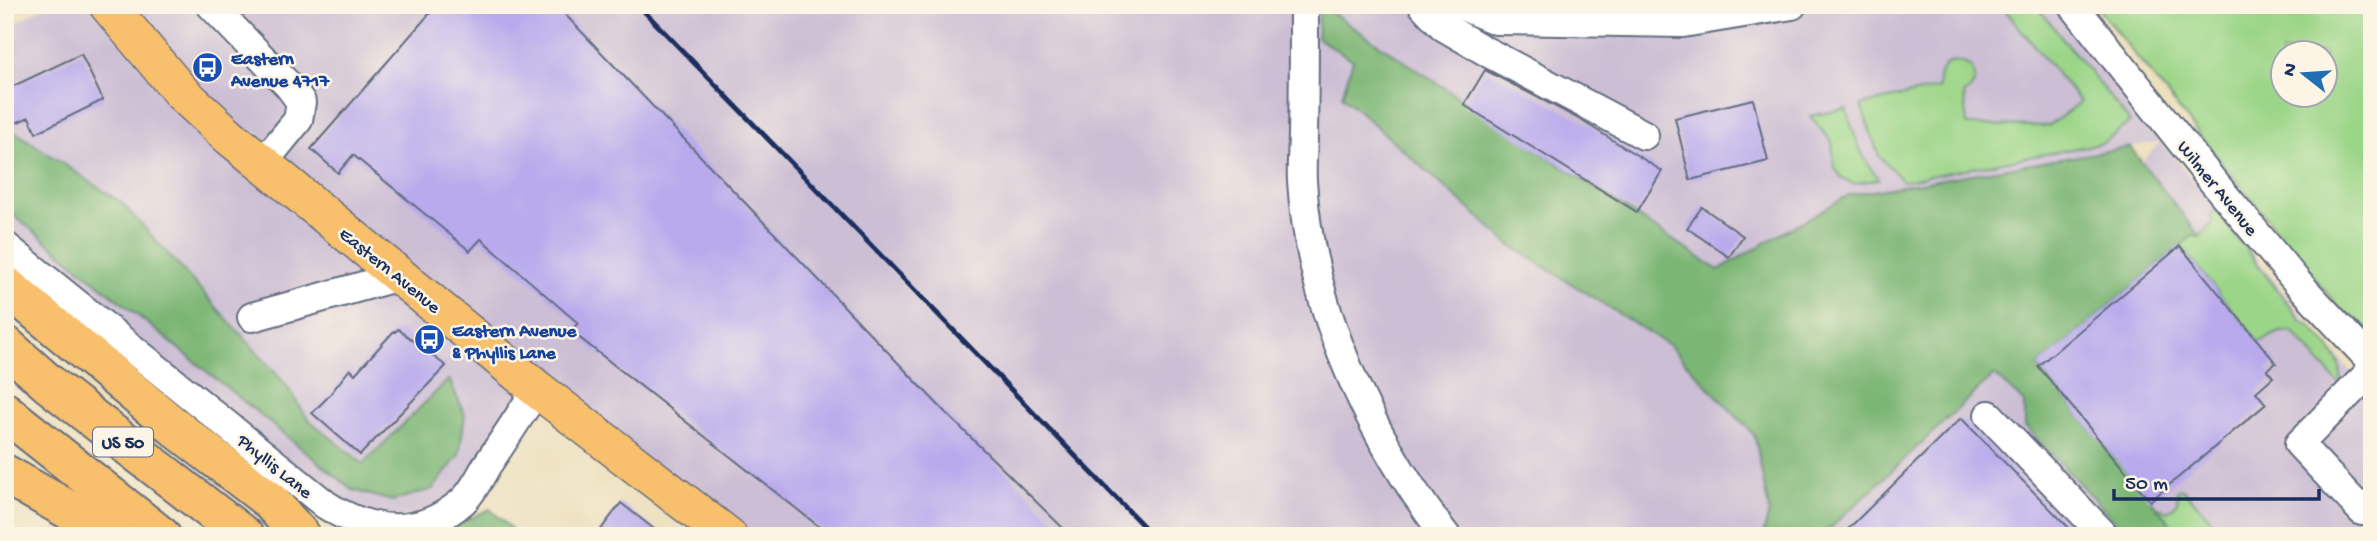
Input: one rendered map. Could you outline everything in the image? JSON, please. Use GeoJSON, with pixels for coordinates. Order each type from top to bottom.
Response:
{"type":"FeatureCollection","features":[{"type":"Feature","properties":{"kind":"highway"},"geometry":{"type":"LineString","coordinates":[[5,285],[177,429],[269,500],[301,536]]}},
{"type":"Feature","properties":{"kind":"highway","name":"US 50"},"geometry":{"type":"LineString","coordinates":[[5,345],[50,386],[244,536]]}},
{"type":"Feature","properties":{"kind":"highway","name":"US 50"},"geometry":{"type":"LineString","coordinates":[[5,412],[161,536]]}},
{"type":"Feature","properties":{"kind":"highway"},"geometry":{"type":"LineString","coordinates":[[5,474],[115,536]]}},
{"type":"Feature","properties":{"kind":"main road","name":"Eastern Avenue"},"geometry":{"type":"LineString","coordinates":[[108,5],[181,92],[262,164],[537,389],[728,536]]}},
{"type":"Feature","properties":{"kind":"street"},"geometry":{"type":"LineString","coordinates":[[211,5],[301,102],[298,120],[262,164]]}},
{"type":"Feature","properties":{"kind":"street"},"geometry":{"type":"LineString","coordinates":[[1304,5],[1301,178],[1320,286],[1353,380],[1386,447],[1421,503],[1446,536]]}},
{"type":"Feature","properties":{"kind":"street"},"geometry":{"type":"LineString","coordinates":[[1423,5],[1444,27],[1644,135]]}},
{"type":"Feature","properties":{"kind":"street"},"geometry":{"type":"LineString","coordinates":[[1460,5],[1496,20],[1683,23],[1792,5]]}},
{"type":"Feature","properties":{"kind":"street","name":"Wilmer Avenue"},"geometry":{"type":"LineString","coordinates":[[2073,5],[2211,179],[2298,283],[2372,362]]}},
{"type":"Feature","properties":{"kind":"street","name":"Phyllis Lane"},"geometry":{"type":"LineString","coordinates":[[5,246],[326,505],[347,519],[371,527],[397,528],[422,524],[445,514],[465,499],[537,389]]}},
{"type":"Feature","properties":{"kind":"street"},"geometry":{"type":"LineString","coordinates":[[252,317],[399,276]]}},
{"type":"Feature","properties":{"kind":"street"},"geometry":{"type":"LineString","coordinates":[[2372,370],[2299,444],[2362,511],[2372,502]]}},
{"type":"Feature","properties":{"kind":"street"},"geometry":{"type":"LineString","coordinates":[[1989,415],[2105,536]]}},
{"type":"Feature","properties":{"kind":"shaded area"},"geometry":{"type":"Polygon","coordinates":[[[47,5],[2065,5],[2161,141],[2309,324],[2372,396],[2372,536],[728,536],[537,390],[465,499],[371,527],[5,246],[5,29],[47,5]],[[2160,142],[1849,195],[1885,450],[2160,142]]]}},
{"type":"Feature","properties":{"kind":"green space"},"geometry":{"type":"Polygon","coordinates":[[[1320,5],[1718,270],[1849,195],[2130,147],[2200,237],[2192,236],[2038,366],[2181,536],[2129,536],[2025,426],[2025,403],[1994,375],[1822,536],[1763,536],[1769,511],[1755,436],[1670,346],[1510,245],[1342,96],[1353,60],[1317,38],[1320,5]]]}},
{"type":"Feature","properties":{"kind":"green space"},"geometry":{"type":"Polygon","coordinates":[[[2001,5],[2036,5],[2130,122],[2103,143],[1903,181],[1879,156],[1861,105],[1939,88],[1940,73],[1946,65],[1964,63],[1971,68],[1975,76],[1973,85],[1964,95],[1967,125],[2049,126],[2080,102],[2001,5]]]}},
{"type":"Feature","properties":{"kind":"green space"},"geometry":{"type":"Polygon","coordinates":[[[2095,5],[2372,5],[2372,346],[2352,324],[2095,5]]]}},
{"type":"Feature","properties":{"kind":"green space"},"geometry":{"type":"Polygon","coordinates":[[[1846,109],[1863,155],[1879,179],[1853,184],[1841,178],[1834,166],[1832,142],[1810,116],[1846,109]]]}},
{"type":"Feature","properties":{"kind":"green space"},"geometry":{"type":"Polygon","coordinates":[[[5,125],[122,203],[284,382],[308,419],[363,464],[449,379],[465,415],[459,455],[433,489],[392,501],[353,490],[5,208],[5,125]]]}},
{"type":"Feature","properties":{"kind":"green space"},"geometry":{"type":"Polygon","coordinates":[[[2216,210],[2302,322],[2309,324],[2337,359],[2340,385],[2292,331],[2280,332],[2259,342],[2180,246],[2192,235],[2200,236],[2213,223],[2210,215],[2216,210]]]}},
{"type":"Feature","properties":{"kind":"green space"},"geometry":{"type":"Polygon","coordinates":[[[2181,489],[2226,536],[2180,536],[2157,510],[2159,507],[2167,512],[2173,508],[2177,502],[2177,492],[2181,489]]]}},
{"type":"Feature","properties":{"kind":"green space"},"geometry":{"type":"Polygon","coordinates":[[[490,509],[519,536],[431,536],[490,509]]]}},
{"type":"Feature","properties":{"kind":"building"},"geometry":{"type":"Polygon","coordinates":[[[437,5],[556,5],[946,413],[1071,536],[831,536],[571,331],[578,323],[481,239],[470,251],[353,155],[338,173],[311,149],[437,5]]]}},
{"type":"Feature","properties":{"kind":"building"},"geometry":{"type":"Polygon","coordinates":[[[81,54],[103,100],[36,133],[29,117],[5,128],[5,90],[81,54]]]}},
{"type":"Feature","properties":{"kind":"building"},"geometry":{"type":"Polygon","coordinates":[[[1485,70],[1579,119],[1662,171],[1637,212],[1464,105],[1485,70]]]}},
{"type":"Feature","properties":{"kind":"building"},"geometry":{"type":"Polygon","coordinates":[[[1753,99],[1768,161],[1690,180],[1675,118],[1753,99]]]}},
{"type":"Feature","properties":{"kind":"building"},"geometry":{"type":"Polygon","coordinates":[[[1702,207],[1743,236],[1729,257],[1687,228],[1702,207]]]}},
{"type":"Feature","properties":{"kind":"building"},"geometry":{"type":"Polygon","coordinates":[[[2180,246],[2276,363],[2267,370],[2273,377],[2256,392],[2266,404],[2150,501],[2038,366],[2180,246]]]}},
{"type":"Feature","properties":{"kind":"building"},"geometry":{"type":"Polygon","coordinates":[[[398,329],[446,366],[360,455],[312,413],[350,369],[355,374],[398,329]]]}},
{"type":"Feature","properties":{"kind":"building"},"geometry":{"type":"Polygon","coordinates":[[[1961,418],[2077,536],[1841,536],[1961,418]]]}},
{"type":"Feature","properties":{"kind":"building"},"geometry":{"type":"Polygon","coordinates":[[[621,503],[663,536],[596,536],[621,503]]]}},
{"type":"Feature","properties":{"kind":"railway"},"geometry":{"type":"LineString","coordinates":[[638,5],[1153,536]]}},
{"type":"Feature","properties":{"kind":"place","name":"Eastern Avenue 4717"},"geometry":{"type":"Point","coordinates":[208,68]}},
{"type":"Feature","properties":{"kind":"place","name":"Eastern Avenue & Phyllis Lane"},"geometry":{"type":"Point","coordinates":[429,340]}}]}
